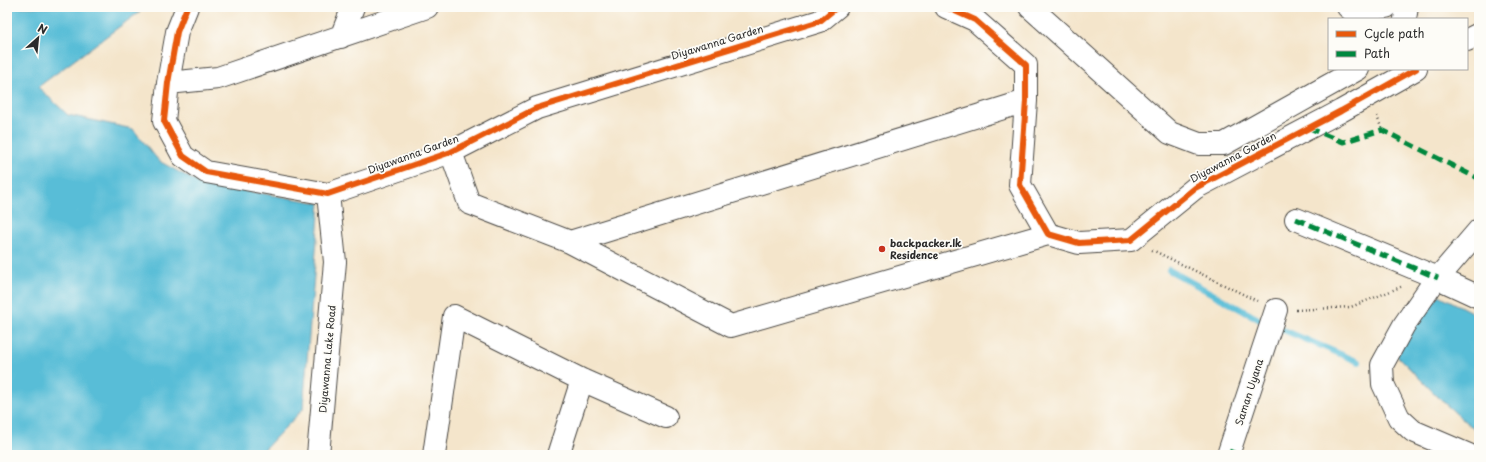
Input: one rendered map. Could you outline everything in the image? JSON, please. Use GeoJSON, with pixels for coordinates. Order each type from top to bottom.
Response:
{"type":"FeatureCollection","features":[{"type":"Feature","properties":{"kind":"street","name":"Diyawanna Garden"},"geometry":{"type":"LineString","coordinates":[[187,7],[177,32],[168,82],[164,121],[183,156],[206,172],[328,194],[451,152],[537,108],[820,21],[838,7]]}},
{"type":"Feature","properties":{"kind":"street"},"geometry":{"type":"LineString","coordinates":[[341,37],[353,7]]}},
{"type":"Feature","properties":{"kind":"street"},"geometry":{"type":"LineString","coordinates":[[168,82],[218,78],[427,7]]}},
{"type":"Feature","properties":{"kind":"street"},"geometry":{"type":"LineString","coordinates":[[451,152],[469,203],[570,242],[731,326],[1048,234],[1020,185],[1026,101],[1026,65],[975,20],[946,7]]}},
{"type":"Feature","properties":{"kind":"street"},"geometry":{"type":"LineString","coordinates":[[1030,7],[1170,133],[1199,144],[1224,144],[1356,70]]}},
{"type":"Feature","properties":{"kind":"street"},"geometry":{"type":"LineString","coordinates":[[1348,7],[1354,12],[1386,7]]}},
{"type":"Feature","properties":{"kind":"street"},"geometry":{"type":"LineString","coordinates":[[1405,18],[1407,7]]}},
{"type":"Feature","properties":{"kind":"street"},"geometry":{"type":"LineString","coordinates":[[1468,40],[1479,34]]}},
{"type":"Feature","properties":{"kind":"street","name":"Diyawanna Garden"},"geometry":{"type":"LineString","coordinates":[[1048,234],[1079,242],[1131,240],[1195,188],[1341,111],[1414,70]]}},
{"type":"Feature","properties":{"kind":"street"},"geometry":{"type":"LineString","coordinates":[[570,242],[1026,101]]}},
{"type":"Feature","properties":{"kind":"street","name":"Diyawanna Lake Road"},"geometry":{"type":"LineString","coordinates":[[318,455],[335,262],[328,194]]}},
{"type":"Feature","properties":{"kind":"street"},"geometry":{"type":"LineString","coordinates":[[1296,219],[1438,278],[1479,297]]}},
{"type":"Feature","properties":{"kind":"street"},"geometry":{"type":"LineString","coordinates":[[1469,455],[1412,431],[1399,418],[1383,384],[1382,365],[1404,325],[1431,286],[1479,230]]}},
{"type":"Feature","properties":{"kind":"street"},"geometry":{"type":"LineString","coordinates":[[434,455],[454,316],[582,380],[666,417]]}},
{"type":"Feature","properties":{"kind":"street","name":"Saman Uyana"},"geometry":{"type":"LineString","coordinates":[[1232,454],[1272,319]]}},
{"type":"Feature","properties":{"kind":"street"},"geometry":{"type":"LineString","coordinates":[[558,455],[582,380]]}},
{"type":"Feature","properties":{"kind":"water"},"geometry":{"type":"Polygon","coordinates":[[[7,7],[144,7],[38,87],[68,115],[133,129],[159,161],[199,183],[320,203],[303,409],[259,455],[7,455],[7,7]]]}},
{"type":"Feature","properties":{"kind":"water"},"geometry":{"type":"Polygon","coordinates":[[[1439,295],[1479,316],[1479,434],[1441,400],[1397,356],[1414,323],[1439,295]]]}},
{"type":"Feature","properties":{"kind":"waterway"},"geometry":{"type":"LineString","coordinates":[[1169,270],[1262,321],[1359,362]]}},
{"type":"Feature","properties":{"kind":"marked path"},"geometry":{"type":"LineString","coordinates":[[1309,128],[1343,142],[1382,130],[1479,179]]}},
{"type":"Feature","properties":{"kind":"marked path"},"geometry":{"type":"LineString","coordinates":[[1296,219],[1438,278]]}},
{"type":"Feature","properties":{"kind":"marked path"},"geometry":{"type":"LineString","coordinates":[[1229,451],[1239,455]]}},
{"type":"Feature","properties":{"kind":"cycle path"},"geometry":{"type":"LineString","coordinates":[[187,7],[177,32],[168,83],[164,121],[183,156],[206,172],[328,194],[451,152],[537,108],[820,21],[837,7]]}},
{"type":"Feature","properties":{"kind":"cycle path"},"geometry":{"type":"LineString","coordinates":[[946,7],[975,20],[1026,65],[1026,101],[1020,185],[1048,234],[1079,243],[1131,240],[1195,188],[1341,111],[1414,70]]}},
{"type":"Feature","properties":{"kind":"place","name":"backpacker.lk Residence"},"geometry":{"type":"Point","coordinates":[882,249]}}]}
